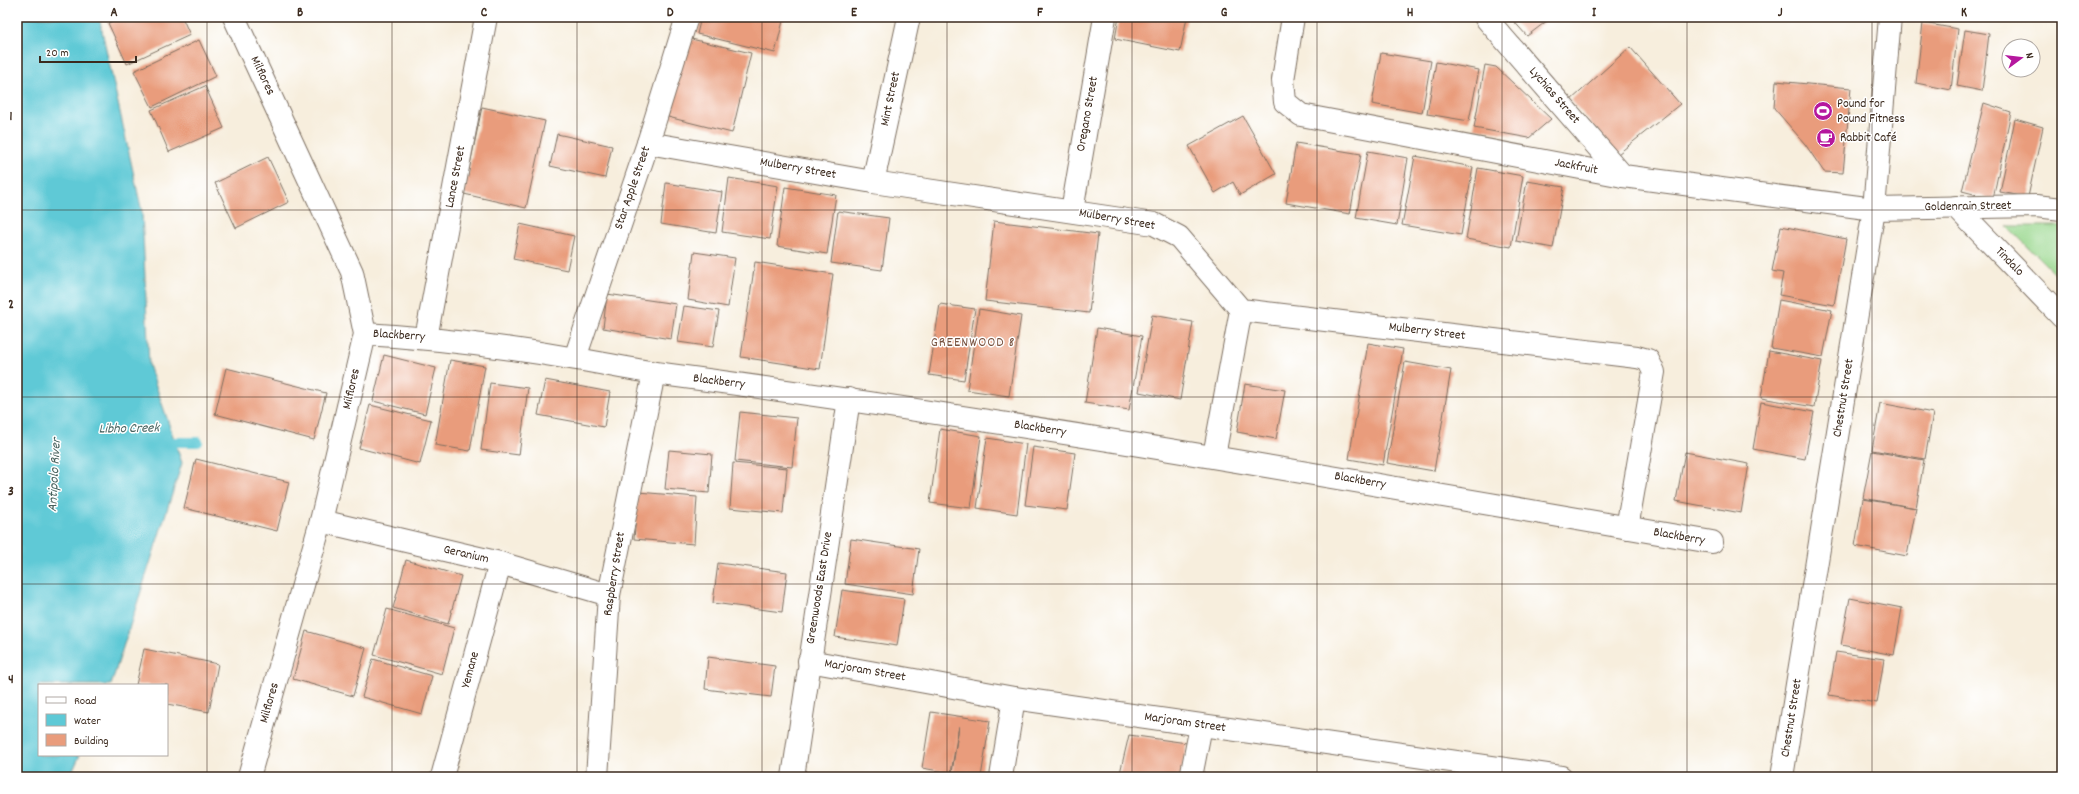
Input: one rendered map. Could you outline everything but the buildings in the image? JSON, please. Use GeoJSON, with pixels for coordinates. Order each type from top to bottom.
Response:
{"type":"FeatureCollection","features":[{"type":"Feature","properties":{"kind":"street","name":"Milflores"},"geometry":{"type":"LineString","coordinates":[[234,17],[352,272],[365,334],[321,521],[249,777]]}},
{"type":"Feature","properties":{"kind":"street","name":"Lance Street"},"geometry":{"type":"LineString","coordinates":[[426,338],[486,17]]}},
{"type":"Feature","properties":{"kind":"street","name":"Star Apple Street"},"geometry":{"type":"LineString","coordinates":[[575,358],[648,143],[687,17]]}},
{"type":"Feature","properties":{"kind":"street","name":"Mint Street"},"geometry":{"type":"LineString","coordinates":[[873,182],[909,17]]}},
{"type":"Feature","properties":{"kind":"street","name":"Oregano Street"},"geometry":{"type":"LineString","coordinates":[[1072,211],[1105,17]]}},
{"type":"Feature","properties":{"kind":"street","name":"Jackfruit"},"geometry":{"type":"LineString","coordinates":[[1293,17],[1283,80],[1285,102],[1301,115],[1623,176],[1874,209]]}},
{"type":"Feature","properties":{"kind":"street","name":"Lychias Street"},"geometry":{"type":"LineString","coordinates":[[1485,17],[1623,176]]}},
{"type":"Feature","properties":{"kind":"street","name":"Chestnut Street"},"geometry":{"type":"LineString","coordinates":[[1782,777],[1874,209],[1890,17]]}},
{"type":"Feature","properties":{"kind":"street","name":"Mulberry Street"},"geometry":{"type":"LineString","coordinates":[[648,143],[873,182],[1154,224],[1179,237],[1241,310],[1637,357],[1648,360],[1654,372],[1627,528]]}},
{"type":"Feature","properties":{"kind":"street","name":"Goldenrain Street"},"geometry":{"type":"LineString","coordinates":[[1874,209],[2036,206],[2062,209]]}},
{"type":"Feature","properties":{"kind":"street","name":"Tindalo"},"geometry":{"type":"LineString","coordinates":[[1956,207],[2062,317]]}},
{"type":"Feature","properties":{"kind":"street"},"geometry":{"type":"LineString","coordinates":[[1214,456],[1241,310]]}},
{"type":"Feature","properties":{"kind":"street","name":"Blackberry"},"geometry":{"type":"LineString","coordinates":[[365,334],[426,338],[575,358],[654,373],[850,399],[1214,456],[1712,542]]}},
{"type":"Feature","properties":{"kind":"street","name":"Raspberry Street"},"geometry":{"type":"LineString","coordinates":[[597,777],[609,594],[654,373]]}},
{"type":"Feature","properties":{"kind":"street","name":"Greenwoods East Drive"},"geometry":{"type":"LineString","coordinates":[[793,777],[809,661],[850,399]]}},
{"type":"Feature","properties":{"kind":"street","name":"Geranium"},"geometry":{"type":"LineString","coordinates":[[321,521],[500,563],[609,594]]}},
{"type":"Feature","properties":{"kind":"street","name":"Yemane"},"geometry":{"type":"LineString","coordinates":[[442,777],[500,563]]}},
{"type":"Feature","properties":{"kind":"street","name":"Marjoram Street"},"geometry":{"type":"LineString","coordinates":[[809,661],[1014,698],[1561,777]]}},
{"type":"Feature","properties":{"kind":"street"},"geometry":{"type":"LineString","coordinates":[[1002,777],[1014,698]]}},
{"type":"Feature","properties":{"kind":"street"},"geometry":{"type":"LineString","coordinates":[[1191,777],[1201,726]]}},
{"type":"Feature","properties":{"kind":"green space"},"geometry":{"type":"Polygon","coordinates":[[[2007,226],[2062,226],[2062,281],[2007,226]]]}},
{"type":"Feature","properties":{"kind":"water","name":"Antipolo River"},"geometry":{"type":"Polygon","coordinates":[[[17,17],[99,17],[142,212],[149,365],[182,463],[111,684],[38,684],[38,756],[80,756],[70,777],[17,777],[17,17]]]}},
{"type":"Feature","properties":{"kind":"waterway","name":"Libho Creek"},"geometry":{"type":"LineString","coordinates":[[162,442],[198,442]]}},
{"type":"Feature","properties":{"kind":"place","name":"Pound for Pound Fitness"},"geometry":{"type":"Point","coordinates":[1823,111]}},
{"type":"Feature","properties":{"kind":"place","name":"Rabbit Café"},"geometry":{"type":"Point","coordinates":[1826,138]}},
{"type":"Feature","properties":{"kind":"district","name":"GREENWOOD 8"},"geometry":{"type":"Point","coordinates":[973,343]}}]}
